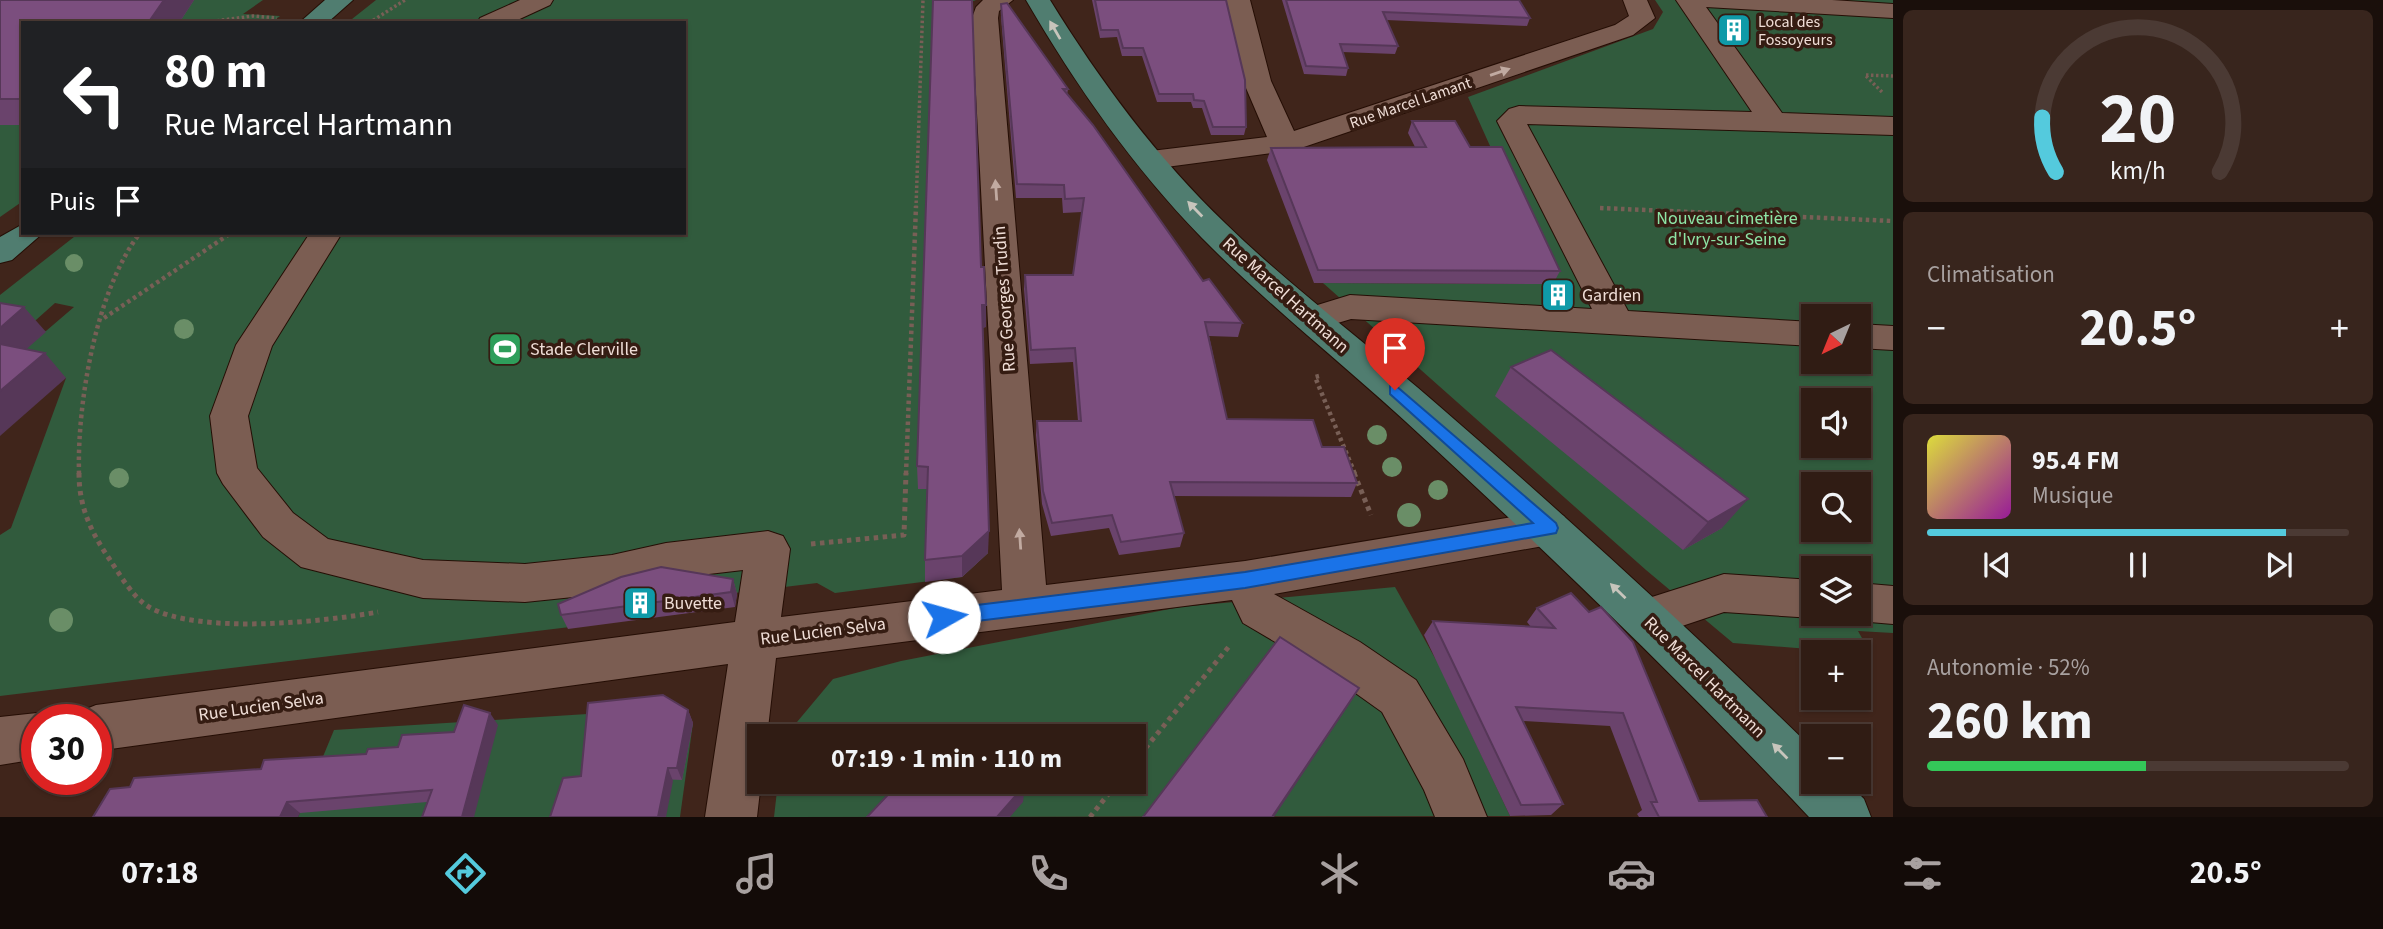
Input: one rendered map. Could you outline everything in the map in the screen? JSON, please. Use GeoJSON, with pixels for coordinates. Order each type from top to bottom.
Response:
{"type":"FeatureCollection","features":[{"type":"Feature","properties":{"kind":"main road"},"geometry":{"type":"LineString","coordinates":[[314,21],[341,0]]}},
{"type":"Feature","properties":{"kind":"main road","name":"Rue Marcel Hartmann"},"geometry":{"type":"LineString","coordinates":[[1038,0],[1071,56],[1151,160],[1240,256],[1414,406],[1549,528],[1646,618],[1845,817]]}},
{"type":"Feature","properties":{"kind":"main road"},"geometry":{"type":"LineString","coordinates":[[0,253],[24,235]]}},
{"type":"Feature","properties":{"kind":"street"},"geometry":{"type":"LineString","coordinates":[[494,21],[541,0]]}},
{"type":"Feature","properties":{"kind":"street","name":"Rue Georges Trudin"},"geometry":{"type":"LineString","coordinates":[[1001,0],[988,7],[985,18],[1025,607]]}},
{"type":"Feature","properties":{"kind":"street"},"geometry":{"type":"LineString","coordinates":[[1238,0],[1256,81],[1285,144]]}},
{"type":"Feature","properties":{"kind":"street","name":"Rue Marcel Lamant"},"geometry":{"type":"LineString","coordinates":[[1151,160],[1285,144],[1624,30],[1642,18],[1634,0]]}},
{"type":"Feature","properties":{"kind":"street"},"geometry":{"type":"LineString","coordinates":[[1688,0],[1773,121]]}},
{"type":"Feature","properties":{"kind":"street"},"geometry":{"type":"LineString","coordinates":[[1706,0],[1893,11]]}},
{"type":"Feature","properties":{"kind":"street"},"geometry":{"type":"LineString","coordinates":[[1617,324],[1513,128],[1511,121],[1519,114],[1893,126]]}},
{"type":"Feature","properties":{"kind":"street"},"geometry":{"type":"LineString","coordinates":[[325,235],[254,345],[229,416],[237,473],[278,525],[316,554],[423,579],[525,583],[612,574],[666,561],[768,549],[731,817]]}},
{"type":"Feature","properties":{"kind":"street"},"geometry":{"type":"LineString","coordinates":[[1311,319],[1350,307],[1801,333]]}},
{"type":"Feature","properties":{"kind":"street"},"geometry":{"type":"LineString","coordinates":[[1871,337],[1893,338]]}},
{"type":"Feature","properties":{"kind":"street","name":"Rue Lucien Selva"},"geometry":{"type":"LineString","coordinates":[[112,726],[756,639],[1025,607],[1252,595],[1387,555],[1549,528]]}},
{"type":"Feature","properties":{"kind":"street"},"geometry":{"type":"LineString","coordinates":[[1646,618],[1724,593],[1801,598]]}},
{"type":"Feature","properties":{"kind":"street"},"geometry":{"type":"LineString","coordinates":[[1252,595],[1399,696],[1445,777],[1461,817]]}},
{"type":"Feature","properties":{"kind":"street"},"geometry":{"type":"LineString","coordinates":[[1871,603],[1893,605]]}},
{"type":"Feature","properties":{"kind":"street"},"geometry":{"type":"LineString","coordinates":[[0,741],[21,738]]}},
{"type":"Feature","properties":{"kind":"path"},"geometry":{"type":"LineString","coordinates":[[372,21],[405,0]]}},
{"type":"Feature","properties":{"kind":"path"},"geometry":{"type":"LineString","coordinates":[[768,549],[904,534],[923,0]]}},
{"type":"Feature","properties":{"kind":"path"},"geometry":{"type":"LineString","coordinates":[[215,21],[253,16],[277,19]]}},
{"type":"Feature","properties":{"kind":"path"},"geometry":{"type":"LineString","coordinates":[[378,21],[379,17]]}},
{"type":"Feature","properties":{"kind":"path"},"geometry":{"type":"LineString","coordinates":[[1884,93],[1865,75],[1893,76]]}},
{"type":"Feature","properties":{"kind":"path"},"geometry":{"type":"LineString","coordinates":[[1556,206],[1893,221]]}},
{"type":"Feature","properties":{"kind":"path"},"geometry":{"type":"LineString","coordinates":[[138,235],[124,254],[103,319],[89,372],[78,450],[83,513],[108,556],[147,607],[192,621],[309,621],[391,609]]}},
{"type":"Feature","properties":{"kind":"path"},"geometry":{"type":"LineString","coordinates":[[103,319],[227,235]]}},
{"type":"Feature","properties":{"kind":"path"},"geometry":{"type":"LineString","coordinates":[[1357,359],[1315,377],[1387,555]]}},
{"type":"Feature","properties":{"kind":"path"},"geometry":{"type":"LineString","coordinates":[[1146,745],[1252,595]]}},
{"type":"Feature","properties":{"kind":"path"},"geometry":{"type":"LineString","coordinates":[[1090,817],[1108,794]]}},
{"type":"Feature","properties":{"kind":"green space"},"geometry":{"type":"Polygon","coordinates":[[[132,0],[263,0],[243,14],[280,16],[274,21],[110,21],[132,0]]]}},
{"type":"Feature","properties":{"kind":"green space","name":"Stade Clerville"},"geometry":{"type":"Polygon","coordinates":[[[376,0],[976,0],[971,2],[988,553],[962,577],[835,593],[817,583],[710,596],[694,612],[0,696],[0,535],[11,528],[66,378],[0,365],[0,295],[76,235],[686,235],[686,21],[350,21],[376,0]],[[55,303],[27,328],[46,331],[74,307],[55,303]]]}},
{"type":"Feature","properties":{"kind":"green space","name":"Nouveau cimetière d'Ivry-sur-Seine"},"geometry":{"type":"Polygon","coordinates":[[[1655,0],[1893,0],[1893,633],[1858,631],[1863,640],[1801,640],[1801,648],[1733,643],[1646,570],[1323,283],[1552,284],[1468,97],[1653,29],[1663,12],[1655,0]]]}},
{"type":"Feature","properties":{"kind":"green space"},"geometry":{"type":"Polygon","coordinates":[[[0,99],[17,125],[21,125],[21,202],[0,217],[0,99]]]}},
{"type":"Feature","properties":{"kind":"green space"},"geometry":{"type":"Polygon","coordinates":[[[1395,587],[1440,667],[1510,816],[774,817],[777,794],[1146,794],[1146,724],[796,724],[833,679],[901,661],[1180,607],[1395,587]]]}},
{"type":"Feature","properties":{"kind":"green space"},"geometry":{"type":"Polygon","coordinates":[[[651,710],[693,723],[680,817],[298,817],[334,730],[651,710]]]}},
{"type":"Feature","properties":{"kind":"building"},"geometry":{"type":"Polygon","coordinates":[[[0,0],[164,0],[149,21],[21,21],[21,99],[0,99],[0,0]]]}},
{"type":"Feature","properties":{"kind":"building"},"geometry":{"type":"Polygon","coordinates":[[[933,0],[972,0],[981,267],[984,267],[986,305],[982,305],[989,531],[962,556],[925,560],[928,467],[917,466],[933,0]]]}},
{"type":"Feature","properties":{"kind":"building"},"geometry":{"type":"Polygon","coordinates":[[[1095,0],[1226,0],[1245,80],[1246,127],[1213,127],[1204,101],[1194,100],[1193,94],[1159,94],[1143,48],[1123,48],[1118,30],[1101,30],[1095,0]]]}},
{"type":"Feature","properties":{"kind":"building"},"geometry":{"type":"Polygon","coordinates":[[[1286,0],[1519,0],[1530,18],[1383,12],[1398,46],[1340,44],[1348,68],[1306,66],[1286,0]]]}},
{"type":"Feature","properties":{"kind":"building"},"geometry":{"type":"Polygon","coordinates":[[[1007,3],[1068,89],[1063,89],[1093,125],[1203,281],[1209,279],[1242,323],[1205,322],[1227,419],[1313,420],[1322,447],[1344,447],[1357,483],[1170,482],[1184,533],[1121,542],[1112,515],[1052,523],[1043,491],[1037,421],[1081,421],[1075,348],[1031,350],[1025,275],[1073,275],[1084,198],[1065,199],[1064,185],[1017,184],[1001,4],[1007,3]]]}},
{"type":"Feature","properties":{"kind":"building"},"geometry":{"type":"Polygon","coordinates":[[[1412,121],[1455,121],[1470,147],[1502,147],[1560,271],[1318,270],[1271,148],[1426,147],[1412,121]]]}},
{"type":"Feature","properties":{"kind":"building"},"geometry":{"type":"Polygon","coordinates":[[[0,303],[24,307],[0,328],[0,303]]]}},
{"type":"Feature","properties":{"kind":"building"},"geometry":{"type":"Polygon","coordinates":[[[0,344],[45,353],[0,391],[0,344]]]}},
{"type":"Feature","properties":{"kind":"building"},"geometry":{"type":"Polygon","coordinates":[[[1551,350],[1748,499],[1708,522],[1511,367],[1551,350]]]}},
{"type":"Feature","properties":{"kind":"building"},"geometry":{"type":"Polygon","coordinates":[[[661,567],[733,579],[731,592],[561,615],[558,604],[621,577],[661,567]]]}},
{"type":"Feature","properties":{"kind":"building"},"geometry":{"type":"Polygon","coordinates":[[[1571,593],[1589,612],[1601,607],[1633,642],[1699,801],[1757,800],[1767,817],[1659,817],[1651,802],[1657,802],[1623,713],[1516,707],[1563,804],[1521,805],[1433,621],[1555,628],[1537,608],[1571,593]]]}},
{"type":"Feature","properties":{"kind":"building"},"geometry":{"type":"Polygon","coordinates":[[[1280,637],[1359,688],[1272,817],[1143,817],[1280,637]]]}},
{"type":"Feature","properties":{"kind":"building"},"geometry":{"type":"Polygon","coordinates":[[[663,695],[688,710],[677,768],[668,768],[658,817],[550,817],[563,778],[581,776],[588,703],[663,695]]]}},
{"type":"Feature","properties":{"kind":"building"},"geometry":{"type":"Polygon","coordinates":[[[464,705],[490,713],[462,817],[422,817],[432,790],[287,802],[280,817],[93,817],[106,795],[112,795],[112,789],[130,787],[134,778],[261,769],[264,760],[366,754],[368,749],[398,747],[402,735],[454,732],[464,705]]]}},
{"type":"Feature","properties":{"kind":"building"},"geometry":{"type":"Polygon","coordinates":[[[889,794],[1017,794],[997,817],[867,817],[889,794]]]}},
{"type":"Feature","properties":{"kind":"place","name":"Local des Fossoyeurs"},"geometry":{"type":"Point","coordinates":[1734,30]}},
{"type":"Feature","properties":{"kind":"place","name":"Gardien"},"geometry":{"type":"Point","coordinates":[1558,295]}},
{"type":"Feature","properties":{"kind":"place","name":"Stade Clerville"},"geometry":{"type":"Point","coordinates":[505,349]}},
{"type":"Feature","properties":{"kind":"place","name":"Buvette"},"geometry":{"type":"Point","coordinates":[640,603]}},
{"type":"Feature","properties":{"kind":"route"},"geometry":{"type":"LineString","coordinates":[[944,617],[1245,580],[1549,528],[1395,390]]}}]}
